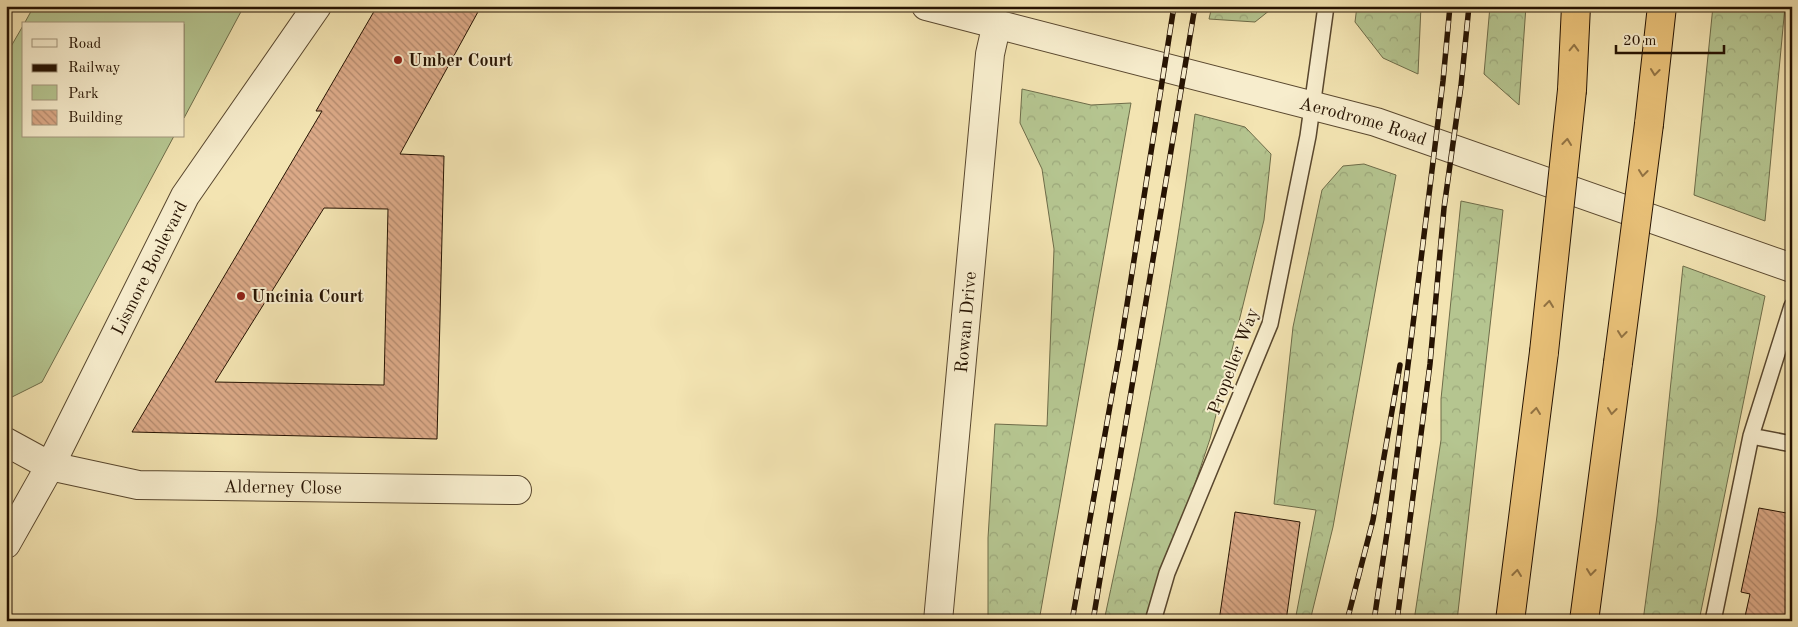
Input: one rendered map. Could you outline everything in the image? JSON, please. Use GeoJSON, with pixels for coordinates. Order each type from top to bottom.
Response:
{"type":"FeatureCollection","features":[{"type":"Feature","properties":{"kind":"highway"},"geometry":{"type":"LineString","coordinates":[[1510,621],[1544,352],[1572,90],[1576,6]]}},
{"type":"Feature","properties":{"kind":"highway"},"geometry":{"type":"LineString","coordinates":[[1584,621],[1649,124],[1662,6]]}},
{"type":"Feature","properties":{"kind":"street","name":"Lismore Boulevard"},"geometry":{"type":"LineString","coordinates":[[6,544],[50,466],[185,196],[316,6]]}},
{"type":"Feature","properties":{"kind":"street","name":"Aerodrome Road"},"geometry":{"type":"LineString","coordinates":[[926,6],[1376,122],[1792,268]]}},
{"type":"Feature","properties":{"kind":"street","name":"Rowan Drive"},"geometry":{"type":"LineString","coordinates":[[938,621],[990,54],[997,23]]}},
{"type":"Feature","properties":{"kind":"street","name":"Alderney Close"},"geometry":{"type":"LineString","coordinates":[[6,442],[50,466],[138,485],[517,490]]}},
{"type":"Feature","properties":{"kind":"lane","name":"Propeller Way"},"geometry":{"type":"LineString","coordinates":[[1153,621],[1167,572],[1270,324],[1313,105],[1326,6]]}},
{"type":"Feature","properties":{"kind":"lane"},"geometry":{"type":"LineString","coordinates":[[1713,621],[1751,436],[1792,306]]}},
{"type":"Feature","properties":{"kind":"lane"},"geometry":{"type":"LineString","coordinates":[[1751,436],[1792,444]]}},
{"type":"Feature","properties":{"kind":"green space"},"geometry":{"type":"Polygon","coordinates":[[[34,6],[244,6],[185,116],[185,22],[25,22],[34,6]]]}},
{"type":"Feature","properties":{"kind":"green space"},"geometry":{"type":"Polygon","coordinates":[[[1212,6],[1275,6],[1255,22],[1209,19],[1212,6]]]}},
{"type":"Feature","properties":{"kind":"green space"},"geometry":{"type":"Polygon","coordinates":[[[1357,6],[1421,6],[1418,74],[1383,58],[1355,22],[1357,6]]]}},
{"type":"Feature","properties":{"kind":"green space"},"geometry":{"type":"Polygon","coordinates":[[[1490,6],[1526,6],[1519,105],[1484,74],[1490,6]]]}},
{"type":"Feature","properties":{"kind":"green space"},"geometry":{"type":"Polygon","coordinates":[[[1713,6],[1785,6],[1765,221],[1694,195],[1713,6]]]}},
{"type":"Feature","properties":{"kind":"green space"},"geometry":{"type":"Polygon","coordinates":[[[22,27],[22,138],[173,138],[42,382],[6,400],[6,55],[22,27]]]}},
{"type":"Feature","properties":{"kind":"green space"},"geometry":{"type":"Polygon","coordinates":[[[1022,89],[1091,105],[1131,103],[1039,621],[988,621],[988,538],[995,424],[1047,426],[1054,249],[1042,169],[1020,123],[1022,89]]]}},
{"type":"Feature","properties":{"kind":"green space"},"geometry":{"type":"Polygon","coordinates":[[[1195,114],[1245,127],[1271,154],[1264,220],[1210,439],[1149,621],[1104,621],[1155,369],[1177,242],[1195,114]]]}},
{"type":"Feature","properties":{"kind":"green space"},"geometry":{"type":"Polygon","coordinates":[[[1364,164],[1396,175],[1333,527],[1310,621],[1295,621],[1316,510],[1274,504],[1293,327],[1322,190],[1343,166],[1364,164]]]}},
{"type":"Feature","properties":{"kind":"green space"},"geometry":{"type":"Polygon","coordinates":[[[1461,201],[1503,210],[1457,621],[1414,621],[1441,440],[1441,399],[1461,201]]]}},
{"type":"Feature","properties":{"kind":"green space"},"geometry":{"type":"Polygon","coordinates":[[[1683,266],[1765,296],[1699,621],[1643,621],[1657,516],[1683,266]]]}},
{"type":"Feature","properties":{"kind":"building","name":"Uncinia Court"},"geometry":{"type":"Polygon","coordinates":[[[376,8],[479,10],[400,154],[444,156],[437,439],[132,432],[322,111],[316,111],[376,8]],[[324,208],[215,382],[384,385],[388,209],[324,208]]]}},
{"type":"Feature","properties":{"kind":"building"},"geometry":{"type":"Polygon","coordinates":[[[1759,508],[1792,514],[1792,621],[1744,621],[1750,594],[1741,592],[1759,508]]]}},
{"type":"Feature","properties":{"kind":"building"},"geometry":{"type":"Polygon","coordinates":[[[1235,512],[1300,522],[1286,621],[1219,621],[1235,512]]]}},
{"type":"Feature","properties":{"kind":"railway"},"geometry":{"type":"LineString","coordinates":[[1072,621],[1120,349],[1174,6]]}},
{"type":"Feature","properties":{"kind":"railway"},"geometry":{"type":"LineString","coordinates":[[1093,621],[1195,6]]}},
{"type":"Feature","properties":{"kind":"railway"},"geometry":{"type":"LineString","coordinates":[[1374,621],[1389,519],[1443,81],[1450,6]]}},
{"type":"Feature","properties":{"kind":"railway"},"geometry":{"type":"LineString","coordinates":[[1397,621],[1430,364],[1444,208],[1461,86],[1469,6]]}},
{"type":"Feature","properties":{"kind":"railway"},"geometry":{"type":"LineString","coordinates":[[1347,621],[1373,520],[1400,365]]}},
{"type":"Feature","properties":{"kind":"place","name":"Umber Court"},"geometry":{"type":"Point","coordinates":[398,60]}},
{"type":"Feature","properties":{"kind":"place","name":"Uncinia Court"},"geometry":{"type":"Point","coordinates":[241,296]}}]}
